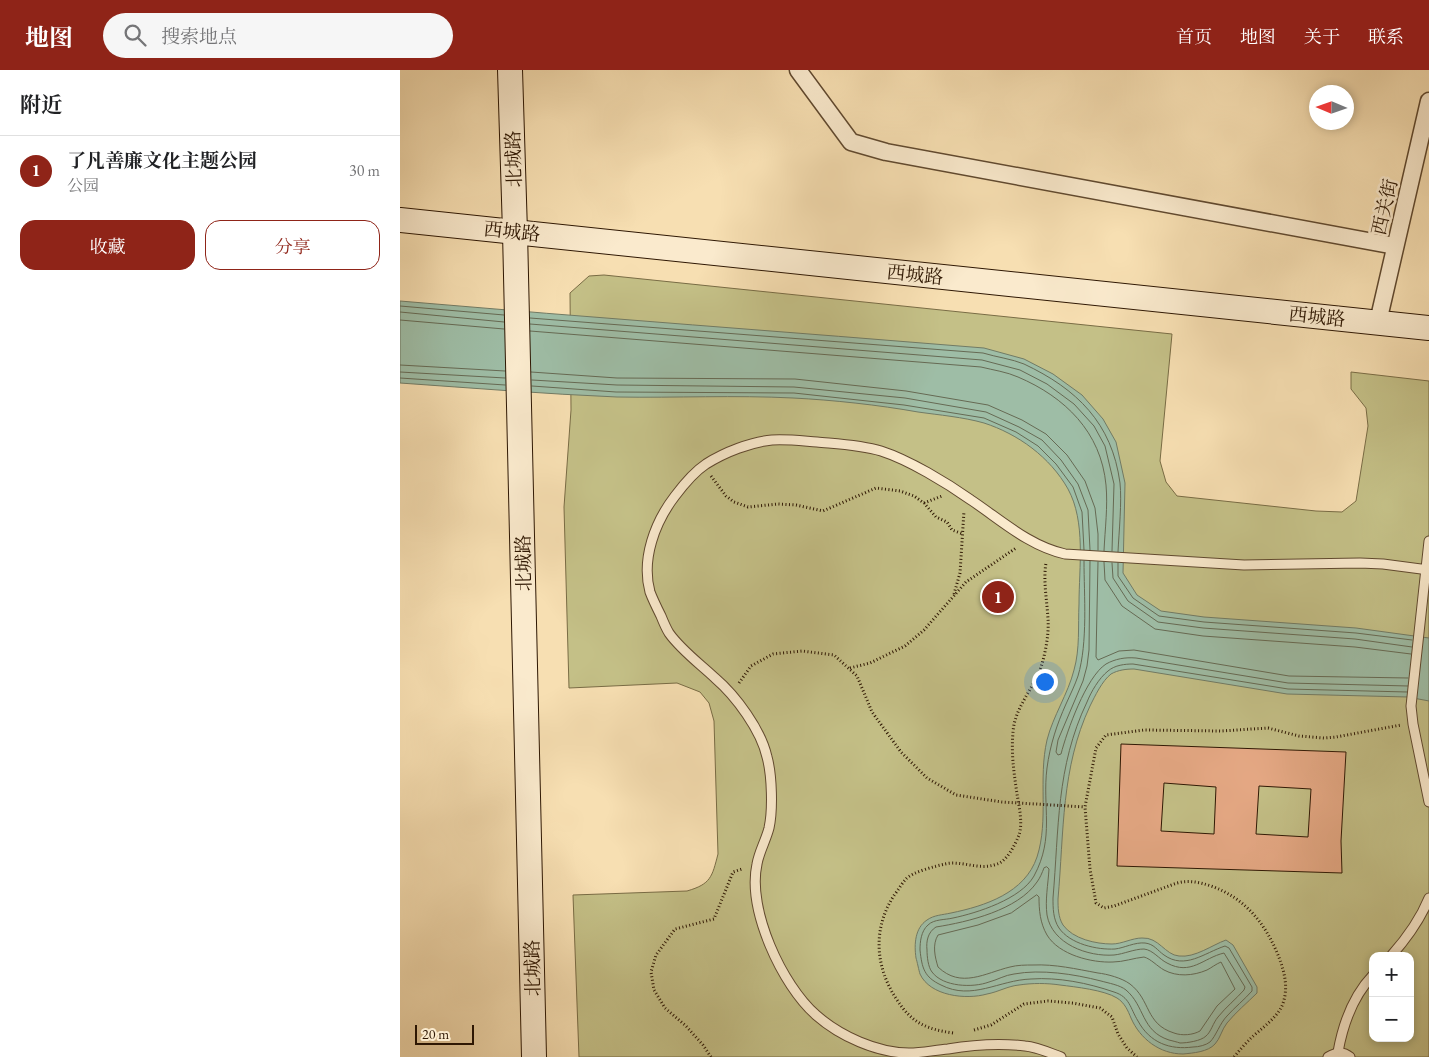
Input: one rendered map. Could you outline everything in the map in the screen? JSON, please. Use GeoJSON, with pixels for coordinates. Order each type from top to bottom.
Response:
{"type":"FeatureCollection","features":[{"type":"Feature","properties":{"kind":"street","name":"北城路"},"geometry":{"type":"LineString","coordinates":[[510,70],[534,1057]]}},
{"type":"Feature","properties":{"kind":"street"},"geometry":{"type":"LineString","coordinates":[[798,70],[851,142],[886,152],[1395,246]]}},
{"type":"Feature","properties":{"kind":"street","name":"西关街"},"geometry":{"type":"LineString","coordinates":[[1378,322],[1429,101]]}},
{"type":"Feature","properties":{"kind":"street","name":"西城路"},"geometry":{"type":"LineString","coordinates":[[400,220],[1429,328]]}},
{"type":"Feature","properties":{"kind":"lane"},"geometry":{"type":"LineString","coordinates":[[1061,1057],[1026,1046],[967,1046],[909,1053],[884,1050],[866,1044],[836,1029],[815,1014],[794,991],[781,970],[770,945],[755,888],[757,864],[769,826],[772,804],[768,758],[760,738],[731,694],[685,652],[668,632],[650,590],[648,566],[651,543],[658,521],[670,503],[686,482],[705,464],[749,445],[772,440],[851,445],[881,451],[923,470],[964,495],[998,520],[1048,550],[1074,554],[1244,565],[1360,563],[1427,570]]}},
{"type":"Feature","properties":{"kind":"lane"},"geometry":{"type":"LineString","coordinates":[[1429,541],[1411,706],[1429,802]]}},
{"type":"Feature","properties":{"kind":"lane"},"geometry":{"type":"LineString","coordinates":[[1395,952],[1407,939],[1419,920],[1429,898]]}},
{"type":"Feature","properties":{"kind":"lane"},"geometry":{"type":"LineString","coordinates":[[1338,1052],[1350,1011],[1358,993],[1369,981]]}},
{"type":"Feature","properties":{"kind":"lane"},"geometry":{"type":"LineString","coordinates":[[1328,1057],[1338,1052],[1350,1057]]}},
{"type":"Feature","properties":{"kind":"path"},"geometry":{"type":"LineString","coordinates":[[705,464],[726,496],[734,502],[748,507],[778,504],[796,505],[823,511],[876,488],[890,489],[914,496],[936,517],[947,522],[952,530],[963,534]]}},
{"type":"Feature","properties":{"kind":"path"},"geometry":{"type":"LineString","coordinates":[[954,595],[960,573],[964,495]]}},
{"type":"Feature","properties":{"kind":"path"},"geometry":{"type":"LineString","coordinates":[[850,669],[870,663],[905,646],[924,630],[954,595],[974,576],[1030,540]]}},
{"type":"Feature","properties":{"kind":"path"},"geometry":{"type":"LineString","coordinates":[[955,1033],[935,1030],[918,1024],[903,1010],[885,978],[879,957],[878,936],[882,919],[890,902],[907,877],[946,863],[987,868],[1000,864],[1014,848],[1020,832],[1012,751],[1013,730],[1019,709],[1042,665],[1048,622],[1044,574],[1048,550]]}},
{"type":"Feature","properties":{"kind":"path"},"geometry":{"type":"LineString","coordinates":[[731,694],[751,666],[773,654],[802,650],[834,655],[857,676],[872,712],[901,752],[927,778],[956,795],[1018,803],[1085,807]]}},
{"type":"Feature","properties":{"kind":"path"},"geometry":{"type":"LineString","coordinates":[[1234,1057],[1250,1039],[1272,1020],[1284,1002],[1286,985],[1282,966],[1274,945],[1262,924],[1242,902],[1222,890],[1204,884],[1188,881],[1177,883],[1104,908],[1096,903],[1090,869],[1085,807],[1096,748],[1106,736],[1144,730],[1220,731],[1268,728],[1299,736],[1324,738],[1349,735],[1383,727],[1413,724]]}},
{"type":"Feature","properties":{"kind":"path"},"geometry":{"type":"LineString","coordinates":[[710,1057],[703,1045],[686,1026],[665,1008],[654,990],[651,972],[656,954],[675,930],[714,919],[733,872],[757,864]]}},
{"type":"Feature","properties":{"kind":"path"},"geometry":{"type":"LineString","coordinates":[[971,1031],[991,1025],[1024,1004],[1048,1001],[1081,1004],[1100,1008],[1112,1017],[1118,1034],[1127,1048],[1137,1057]]}},
{"type":"Feature","properties":{"kind":"shaded area"},"geometry":{"type":"Polygon","coordinates":[[[604,275],[1172,334],[1160,461],[1166,482],[1177,496],[1316,511],[1342,512],[1356,501],[1368,426],[1366,408],[1351,389],[1351,372],[1429,381],[1429,1057],[579,1057],[573,895],[687,891],[701,886],[709,879],[718,854],[714,721],[709,703],[700,692],[677,683],[569,688],[564,507],[571,410],[570,293],[589,276],[604,275]]]}},
{"type":"Feature","properties":{"kind":"water"},"geometry":{"type":"Polygon","coordinates":[[[400,301],[984,348],[1024,359],[1053,374],[1082,395],[1103,419],[1116,442],[1125,483],[1123,573],[1137,595],[1161,611],[1204,617],[1356,628],[1429,638],[1429,701],[1408,697],[1287,694],[1134,669],[1122,670],[1111,674],[1099,689],[1081,729],[1069,777],[1065,801],[1058,899],[1060,919],[1067,930],[1085,940],[1112,944],[1138,938],[1148,938],[1170,953],[1179,956],[1197,953],[1226,940],[1233,945],[1257,987],[1257,993],[1227,1023],[1217,1042],[1212,1047],[1200,1052],[1183,1054],[1159,1048],[1145,1039],[1120,1000],[1111,995],[1090,989],[1055,984],[1029,984],[979,996],[959,996],[940,992],[925,981],[920,974],[915,947],[920,927],[932,917],[990,902],[1013,889],[1031,869],[1041,843],[1044,755],[1053,722],[1071,679],[1078,646],[1079,530],[1074,502],[1061,477],[1032,448],[1009,433],[997,428],[968,419],[888,407],[793,398],[617,397],[400,383],[400,301]]]}},
{"type":"Feature","properties":{"kind":"building"},"geometry":{"type":"Polygon","coordinates":[[[1121,744],[1346,752],[1341,841],[1342,873],[1117,866],[1121,744]],[[1164,783],[1161,831],[1214,834],[1216,787],[1164,783]],[[1259,786],[1256,834],[1308,837],[1311,789],[1259,786]]]}},
{"type":"Feature","properties":{"kind":"place","name":"了凡善廉文化主题公园"},"geometry":{"type":"Point","coordinates":[998,597]}}]}
